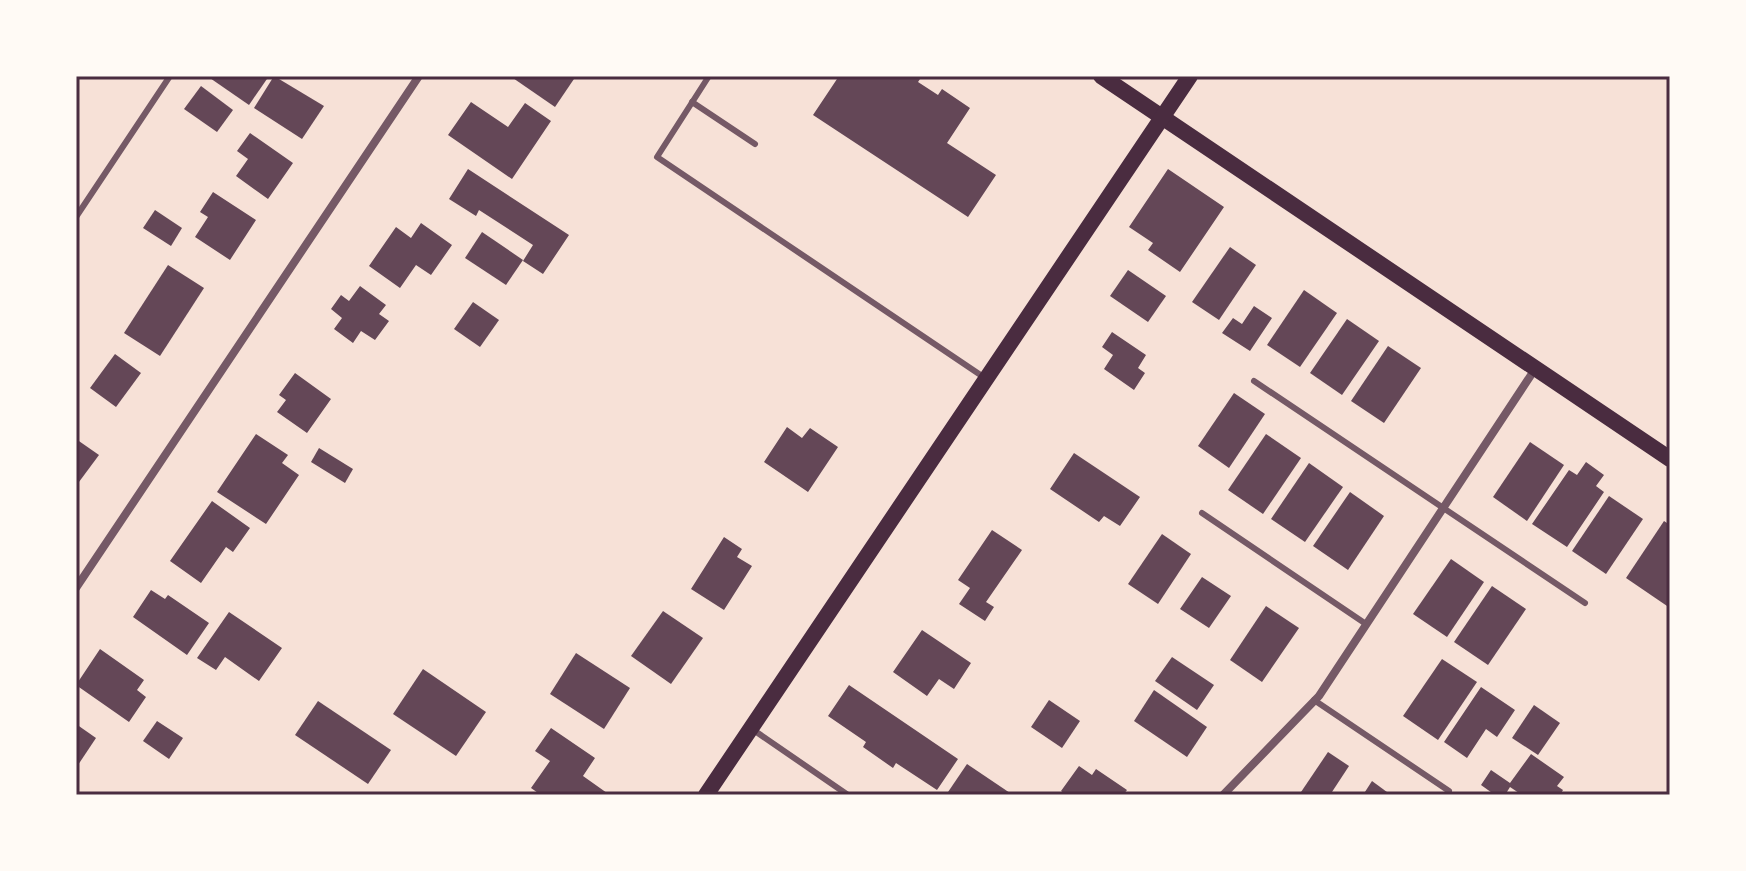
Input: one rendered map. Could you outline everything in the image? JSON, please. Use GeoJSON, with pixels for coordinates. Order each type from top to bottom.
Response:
{"type":"FeatureCollection","features":[{"type":"Feature","properties":{"kind":"main road"},"geometry":{"type":"LineString","coordinates":[[1101,76],[1670,459]]}},
{"type":"Feature","properties":{"kind":"main road"},"geometry":{"type":"LineString","coordinates":[[706,795],[1190,76]]}},
{"type":"Feature","properties":{"kind":"street"},"geometry":{"type":"LineString","coordinates":[[76,588],[419,76]]}},
{"type":"Feature","properties":{"kind":"street"},"geometry":{"type":"LineString","coordinates":[[1223,795],[1314,700],[1535,369]]}},
{"type":"Feature","properties":{"kind":"lane"},"geometry":{"type":"LineString","coordinates":[[76,217],[170,76]]}},
{"type":"Feature","properties":{"kind":"lane"},"geometry":{"type":"LineString","coordinates":[[709,76],[657,157],[987,378]]}},
{"type":"Feature","properties":{"kind":"lane"},"geometry":{"type":"LineString","coordinates":[[692,102],[755,144]]}},
{"type":"Feature","properties":{"kind":"lane"},"geometry":{"type":"LineString","coordinates":[[1254,381],[1585,603]]}},
{"type":"Feature","properties":{"kind":"lane"},"geometry":{"type":"LineString","coordinates":[[1202,513],[1366,624]]}},
{"type":"Feature","properties":{"kind":"lane"},"geometry":{"type":"LineString","coordinates":[[1314,700],[1449,791]]}},
{"type":"Feature","properties":{"kind":"lane"},"geometry":{"type":"LineString","coordinates":[[751,728],[848,795]]}},
{"type":"Feature","properties":{"kind":"building"},"geometry":{"type":"Polygon","coordinates":[[[207,76],[269,76],[249,105],[207,76]]]}},
{"type":"Feature","properties":{"kind":"building"},"geometry":{"type":"Polygon","coordinates":[[[274,76],[324,106],[302,139],[254,108],[274,76]]]}},
{"type":"Feature","properties":{"kind":"building"},"geometry":{"type":"Polygon","coordinates":[[[510,76],[576,76],[555,107],[510,76]]]}},
{"type":"Feature","properties":{"kind":"building"},"geometry":{"type":"Polygon","coordinates":[[[839,76],[922,76],[918,82],[938,95],[942,89],[970,108],[947,143],[996,175],[968,217],[813,115],[839,76]]]}},
{"type":"Feature","properties":{"kind":"building"},"geometry":{"type":"Polygon","coordinates":[[[201,86],[233,110],[217,132],[184,109],[201,86]]]}},
{"type":"Feature","properties":{"kind":"building"},"geometry":{"type":"Polygon","coordinates":[[[471,102],[508,127],[525,103],[551,121],[512,179],[448,135],[471,102]]]}},
{"type":"Feature","properties":{"kind":"building"},"geometry":{"type":"Polygon","coordinates":[[[250,133],[293,163],[268,199],[236,176],[248,159],[237,151],[250,133]]]}},
{"type":"Feature","properties":{"kind":"building"},"geometry":{"type":"Polygon","coordinates":[[[468,169],[569,235],[543,274],[523,261],[533,245],[479,210],[476,216],[449,199],[468,169]]]}},
{"type":"Feature","properties":{"kind":"building"},"geometry":{"type":"Polygon","coordinates":[[[1168,169],[1224,207],[1180,272],[1148,250],[1153,243],[1129,227],[1168,169]]]}},
{"type":"Feature","properties":{"kind":"building"},"geometry":{"type":"Polygon","coordinates":[[[213,192],[256,220],[230,260],[195,237],[208,217],[200,212],[213,192]]]}},
{"type":"Feature","properties":{"kind":"building"},"geometry":{"type":"Polygon","coordinates":[[[155,210],[182,228],[171,246],[143,228],[155,210]]]}},
{"type":"Feature","properties":{"kind":"building"},"geometry":{"type":"Polygon","coordinates":[[[421,223],[452,245],[431,275],[416,265],[400,288],[369,266],[396,227],[411,238],[421,223]]]}},
{"type":"Feature","properties":{"kind":"building"},"geometry":{"type":"Polygon","coordinates":[[[482,232],[523,260],[506,285],[465,258],[482,232]]]}},
{"type":"Feature","properties":{"kind":"building"},"geometry":{"type":"Polygon","coordinates":[[[1230,247],[1256,265],[1219,320],[1192,302],[1230,247]]]}},
{"type":"Feature","properties":{"kind":"building"},"geometry":{"type":"Polygon","coordinates":[[[168,265],[204,288],[160,356],[124,333],[168,265]]]}},
{"type":"Feature","properties":{"kind":"building"},"geometry":{"type":"Polygon","coordinates":[[[1128,270],[1166,296],[1148,322],[1110,296],[1128,270]]]}},
{"type":"Feature","properties":{"kind":"building"},"geometry":{"type":"Polygon","coordinates":[[[360,286],[386,305],[379,314],[389,321],[375,340],[361,331],[353,343],[334,329],[342,318],[331,309],[341,295],[349,301],[360,286]]]}},
{"type":"Feature","properties":{"kind":"building"},"geometry":{"type":"Polygon","coordinates":[[[1304,290],[1337,313],[1300,367],[1267,345],[1304,290]]]}},
{"type":"Feature","properties":{"kind":"building"},"geometry":{"type":"Polygon","coordinates":[[[473,302],[499,320],[480,347],[454,329],[473,302]]]}},
{"type":"Feature","properties":{"kind":"building"},"geometry":{"type":"Polygon","coordinates":[[[1254,306],[1272,318],[1250,351],[1222,333],[1233,318],[1242,324],[1254,306]]]}},
{"type":"Feature","properties":{"kind":"building"},"geometry":{"type":"Polygon","coordinates":[[[1347,319],[1379,341],[1342,395],[1310,373],[1347,319]]]}},
{"type":"Feature","properties":{"kind":"building"},"geometry":{"type":"Polygon","coordinates":[[[1112,332],[1146,355],[1138,368],[1145,373],[1134,390],[1104,369],[1113,355],[1102,347],[1112,332]]]}},
{"type":"Feature","properties":{"kind":"building"},"geometry":{"type":"Polygon","coordinates":[[[1388,346],[1421,368],[1384,423],[1351,401],[1388,346]]]}},
{"type":"Feature","properties":{"kind":"building"},"geometry":{"type":"Polygon","coordinates":[[[115,354],[141,373],[116,407],[90,388],[115,354]]]}},
{"type":"Feature","properties":{"kind":"building"},"geometry":{"type":"Polygon","coordinates":[[[295,373],[331,399],[307,433],[277,412],[286,400],[279,395],[295,373]]]}},
{"type":"Feature","properties":{"kind":"building"},"geometry":{"type":"Polygon","coordinates":[[[1234,393],[1265,414],[1229,468],[1198,446],[1234,393]]]}},
{"type":"Feature","properties":{"kind":"building"},"geometry":{"type":"Polygon","coordinates":[[[787,427],[802,438],[810,428],[838,447],[808,492],[764,462],[787,427]]]}},
{"type":"Feature","properties":{"kind":"building"},"geometry":{"type":"Polygon","coordinates":[[[256,434],[288,455],[282,463],[299,475],[266,524],[217,492],[256,434]]]}},
{"type":"Feature","properties":{"kind":"building"},"geometry":{"type":"Polygon","coordinates":[[[1266,434],[1301,458],[1263,514],[1228,490],[1266,434]]]}},
{"type":"Feature","properties":{"kind":"building"},"geometry":{"type":"Polygon","coordinates":[[[76,439],[99,455],[76,486],[76,439]]]}},
{"type":"Feature","properties":{"kind":"building"},"geometry":{"type":"Polygon","coordinates":[[[1530,442],[1564,465],[1527,521],[1493,497],[1530,442]]]}},
{"type":"Feature","properties":{"kind":"building"},"geometry":{"type":"Polygon","coordinates":[[[319,448],[353,469],[345,483],[311,462],[319,448]]]}},
{"type":"Feature","properties":{"kind":"building"},"geometry":{"type":"Polygon","coordinates":[[[1074,453],[1140,497],[1120,526],[1104,516],[1099,522],[1050,489],[1074,453]]]}},
{"type":"Feature","properties":{"kind":"building"},"geometry":{"type":"Polygon","coordinates":[[[1586,462],[1604,475],[1596,486],[1604,492],[1567,547],[1532,524],[1569,470],[1577,475],[1586,462]]]}},
{"type":"Feature","properties":{"kind":"building"},"geometry":{"type":"Polygon","coordinates":[[[1309,463],[1343,487],[1305,542],[1271,519],[1309,463]]]}},
{"type":"Feature","properties":{"kind":"building"},"geometry":{"type":"Polygon","coordinates":[[[1350,492],[1384,516],[1348,570],[1313,546],[1350,492]]]}},
{"type":"Feature","properties":{"kind":"building"},"geometry":{"type":"Polygon","coordinates":[[[1609,496],[1643,519],[1606,574],[1572,551],[1609,496]]]}},
{"type":"Feature","properties":{"kind":"building"},"geometry":{"type":"Polygon","coordinates":[[[212,501],[250,528],[233,552],[226,547],[201,583],[170,561],[212,501]]]}},
{"type":"Feature","properties":{"kind":"building"},"geometry":{"type":"Polygon","coordinates":[[[1664,521],[1670,525],[1670,608],[1626,578],[1664,521]]]}},
{"type":"Feature","properties":{"kind":"building"},"geometry":{"type":"Polygon","coordinates":[[[992,530],[1022,550],[986,602],[994,607],[985,621],[959,604],[970,588],[958,580],[992,530]]]}},
{"type":"Feature","properties":{"kind":"building"},"geometry":{"type":"Polygon","coordinates":[[[1162,534],[1191,554],[1158,604],[1128,584],[1162,534]]]}},
{"type":"Feature","properties":{"kind":"building"},"geometry":{"type":"Polygon","coordinates":[[[724,537],[742,549],[737,557],[752,566],[724,610],[691,589],[724,537]]]}},
{"type":"Feature","properties":{"kind":"building"},"geometry":{"type":"Polygon","coordinates":[[[1451,559],[1484,582],[1447,637],[1413,614],[1451,559]]]}},
{"type":"Feature","properties":{"kind":"building"},"geometry":{"type":"Polygon","coordinates":[[[1202,577],[1231,596],[1209,628],[1180,609],[1202,577]]]}},
{"type":"Feature","properties":{"kind":"building"},"geometry":{"type":"Polygon","coordinates":[[[1492,586],[1526,609],[1488,665],[1454,642],[1492,586]]]}},
{"type":"Feature","properties":{"kind":"building"},"geometry":{"type":"Polygon","coordinates":[[[151,590],[165,599],[168,595],[209,623],[187,655],[133,617],[151,590]]]}},
{"type":"Feature","properties":{"kind":"building"},"geometry":{"type":"Polygon","coordinates":[[[1266,606],[1299,628],[1262,682],[1230,660],[1266,606]]]}},
{"type":"Feature","properties":{"kind":"building"},"geometry":{"type":"Polygon","coordinates":[[[663,611],[703,638],[671,684],[631,656],[663,611]]]}},
{"type":"Feature","properties":{"kind":"building"},"geometry":{"type":"Polygon","coordinates":[[[229,612],[282,648],[259,681],[225,657],[216,670],[197,658],[229,612]]]}},
{"type":"Feature","properties":{"kind":"building"},"geometry":{"type":"Polygon","coordinates":[[[922,630],[971,663],[954,689],[939,679],[927,696],[893,672],[922,630]]]}},
{"type":"Feature","properties":{"kind":"building"},"geometry":{"type":"Polygon","coordinates":[[[100,649],[144,680],[137,690],[146,697],[129,722],[76,685],[100,649]]]}},
{"type":"Feature","properties":{"kind":"building"},"geometry":{"type":"Polygon","coordinates":[[[576,653],[630,688],[604,729],[550,694],[576,653]]]}},
{"type":"Feature","properties":{"kind":"building"},"geometry":{"type":"Polygon","coordinates":[[[1172,657],[1214,685],[1197,710],[1155,681],[1172,657]]]}},
{"type":"Feature","properties":{"kind":"building"},"geometry":{"type":"Polygon","coordinates":[[[1442,659],[1477,682],[1438,740],[1403,716],[1442,659]]]}},
{"type":"Feature","properties":{"kind":"building"},"geometry":{"type":"Polygon","coordinates":[[[423,669],[486,712],[456,756],[393,714],[423,669]]]}},
{"type":"Feature","properties":{"kind":"building"},"geometry":{"type":"Polygon","coordinates":[[[849,685],[958,759],[937,790],[896,763],[893,768],[863,747],[866,742],[828,716],[849,685]]]}},
{"type":"Feature","properties":{"kind":"building"},"geometry":{"type":"Polygon","coordinates":[[[1481,687],[1515,710],[1497,737],[1486,729],[1467,758],[1444,742],[1481,687]]]}},
{"type":"Feature","properties":{"kind":"building"},"geometry":{"type":"Polygon","coordinates":[[[1154,690],[1207,727],[1187,757],[1134,721],[1154,690]]]}},
{"type":"Feature","properties":{"kind":"building"},"geometry":{"type":"Polygon","coordinates":[[[1049,700],[1080,721],[1062,748],[1031,727],[1049,700]]]}},
{"type":"Feature","properties":{"kind":"building"},"geometry":{"type":"Polygon","coordinates":[[[318,701],[391,750],[368,784],[295,735],[318,701]]]}},
{"type":"Feature","properties":{"kind":"building"},"geometry":{"type":"Polygon","coordinates":[[[1534,705],[1560,723],[1538,755],[1512,738],[1534,705]]]}},
{"type":"Feature","properties":{"kind":"building"},"geometry":{"type":"Polygon","coordinates":[[[157,721],[183,738],[169,759],[143,741],[157,721]]]}},
{"type":"Feature","properties":{"kind":"building"},"geometry":{"type":"Polygon","coordinates":[[[76,724],[96,738],[76,768],[76,724]]]}},
{"type":"Feature","properties":{"kind":"building"},"geometry":{"type":"Polygon","coordinates":[[[551,728],[595,758],[583,776],[607,793],[605,795],[541,795],[531,788],[550,761],[535,751],[551,728]]]}},
{"type":"Feature","properties":{"kind":"building"},"geometry":{"type":"Polygon","coordinates":[[[1328,752],[1349,766],[1330,795],[1299,795],[1328,752]]]}},
{"type":"Feature","properties":{"kind":"building"},"geometry":{"type":"Polygon","coordinates":[[[1531,754],[1564,777],[1557,786],[1563,790],[1560,795],[1522,795],[1510,787],[1505,795],[1495,795],[1481,785],[1491,770],[1510,783],[1531,754]]]}},
{"type":"Feature","properties":{"kind":"building"},"geometry":{"type":"Polygon","coordinates":[[[967,764],[1013,795],[946,795],[967,764]]]}},
{"type":"Feature","properties":{"kind":"building"},"geometry":{"type":"Polygon","coordinates":[[[1079,766],[1092,775],[1096,769],[1127,790],[1123,795],[1066,795],[1061,791],[1079,766]]]}},
{"type":"Feature","properties":{"kind":"building"},"geometry":{"type":"Polygon","coordinates":[[[1372,781],[1391,795],[1363,795],[1372,781]]]}}]}
